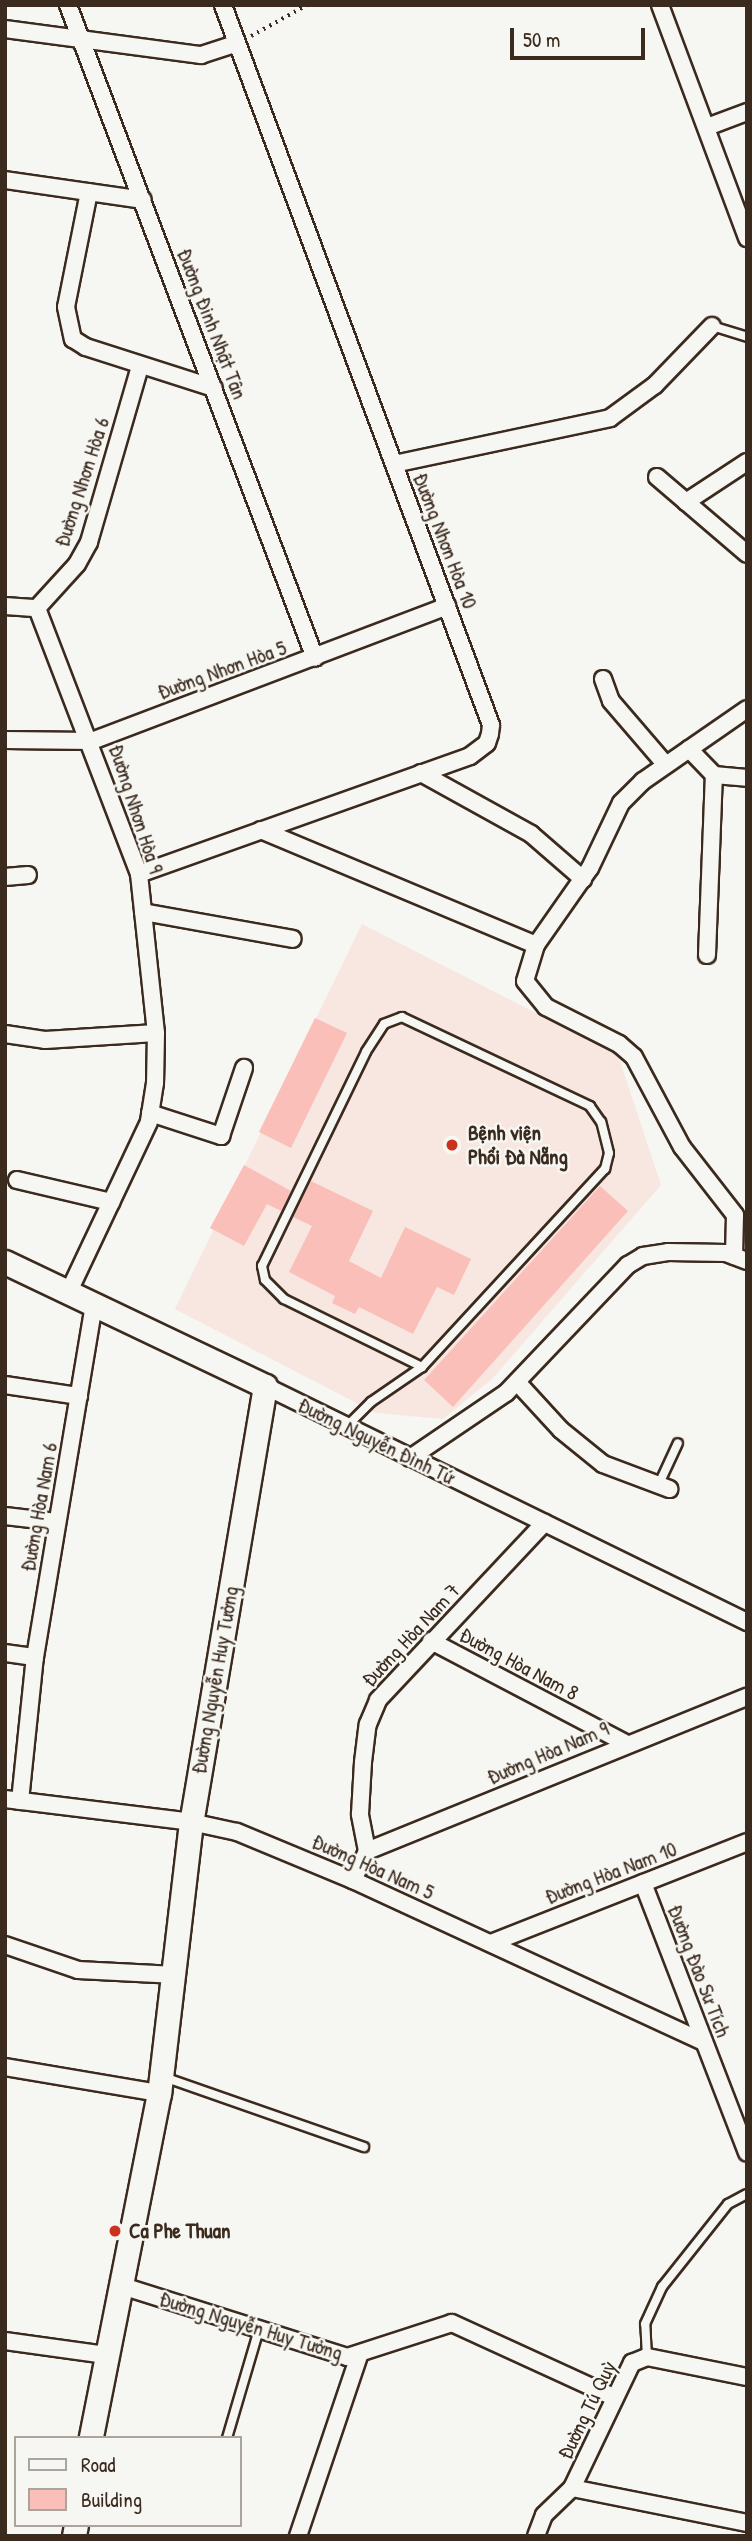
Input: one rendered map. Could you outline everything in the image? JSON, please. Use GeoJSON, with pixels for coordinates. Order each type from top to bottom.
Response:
{"type":"FeatureCollection","features":[{"type":"Feature","properties":{"kind":"street","name":"Đường Đinh Nhật Tân"},"geometry":{"type":"LineString","coordinates":[[68,5],[315,657]]}},
{"type":"Feature","properties":{"kind":"street","name":"Đường Nhơn Hòa 10"},"geometry":{"type":"LineString","coordinates":[[139,874],[479,751],[491,734],[491,725],[223,5]]}},
{"type":"Feature","properties":{"kind":"street"},"geometry":{"type":"LineString","coordinates":[[660,5],[747,238]]}},
{"type":"Feature","properties":{"kind":"street"},"geometry":{"type":"LineString","coordinates":[[5,29],[201,55],[236,43]]}},
{"type":"Feature","properties":{"kind":"street"},"geometry":{"type":"LineString","coordinates":[[707,127],[747,112]]}},
{"type":"Feature","properties":{"kind":"street"},"geometry":{"type":"LineString","coordinates":[[5,180],[143,200]]}},
{"type":"Feature","properties":{"kind":"street"},"geometry":{"type":"LineString","coordinates":[[89,192],[66,307],[73,339],[86,347],[140,366],[214,388]]}},
{"type":"Feature","properties":{"kind":"street"},"geometry":{"type":"LineString","coordinates":[[394,464],[610,418],[655,385],[712,326]]}},
{"type":"Feature","properties":{"kind":"street","name":"Đường Nhơn Hòa 6"},"geometry":{"type":"LineString","coordinates":[[37,608],[77,564],[89,542],[140,366]]}},
{"type":"Feature","properties":{"kind":"street"},"geometry":{"type":"LineString","coordinates":[[686,502],[747,462]]}},
{"type":"Feature","properties":{"kind":"street"},"geometry":{"type":"LineString","coordinates":[[657,477],[747,554]]}},
{"type":"Feature","properties":{"kind":"street"},"geometry":{"type":"LineString","coordinates":[[5,606],[37,608]]}},
{"type":"Feature","properties":{"kind":"street","name":"Đường Nhơn Hòa 5"},"geometry":{"type":"LineString","coordinates":[[5,740],[92,741],[447,606]]}},
{"type":"Feature","properties":{"kind":"street","name":"Đường Nhơn Hòa 9"},"geometry":{"type":"LineString","coordinates":[[37,608],[92,741],[139,874],[156,1033],[150,1114],[68,1293]]}},
{"type":"Feature","properties":{"kind":"street"},"geometry":{"type":"LineString","coordinates":[[603,678],[611,701],[666,765]]}},
{"type":"Feature","properties":{"kind":"street"},"geometry":{"type":"LineString","coordinates":[[410,1458],[482,1412],[517,1382],[628,1265],[656,1252],[740,1258],[742,1217],[682,1147],[634,1056],[610,1038],[546,1007],[530,992],[526,970],[536,945],[583,878],[621,803],[666,765],[747,709]]}},
{"type":"Feature","properties":{"kind":"street"},"geometry":{"type":"LineString","coordinates":[[689,749],[714,775],[747,778]]}},
{"type":"Feature","properties":{"kind":"street"},"geometry":{"type":"LineString","coordinates":[[421,773],[531,834],[583,878]]}},
{"type":"Feature","properties":{"kind":"street"},"geometry":{"type":"LineString","coordinates":[[707,955],[714,775]]}},
{"type":"Feature","properties":{"kind":"street"},"geometry":{"type":"LineString","coordinates":[[261,830],[536,945]]}},
{"type":"Feature","properties":{"kind":"street"},"geometry":{"type":"LineString","coordinates":[[5,877],[28,875]]}},
{"type":"Feature","properties":{"kind":"street"},"geometry":{"type":"LineString","coordinates":[[143,912],[293,939]]}},
{"type":"Feature","properties":{"kind":"street"},"geometry":{"type":"LineString","coordinates":[[5,1034],[45,1040],[156,1033]]}},
{"type":"Feature","properties":{"kind":"street"},"geometry":{"type":"LineString","coordinates":[[150,1114],[220,1136],[244,1068]]}},
{"type":"Feature","properties":{"kind":"street"},"geometry":{"type":"LineString","coordinates":[[17,1180],[111,1202]]}},
{"type":"Feature","properties":{"kind":"street","name":"Đường Nguyễn Đình Tứ"},"geometry":{"type":"LineString","coordinates":[[5,1262],[747,1622]]}},
{"type":"Feature","properties":{"kind":"street","name":"Đường Hòa Nam 6"},"geometry":{"type":"LineString","coordinates":[[13,1800],[94,1305]]}},
{"type":"Feature","properties":{"kind":"street"},"geometry":{"type":"LineString","coordinates":[[517,1382],[561,1430],[603,1464],[663,1487]]}},
{"type":"Feature","properties":{"kind":"street"},"geometry":{"type":"LineString","coordinates":[[5,1385],[79,1396]]}},
{"type":"Feature","properties":{"kind":"street","name":"Đường Nguyễn Huy Tưởng"},"geometry":{"type":"LineString","coordinates":[[92,2436],[119,2285],[160,2085],[176,1975],[191,1822],[265,1386]]}},
{"type":"Feature","properties":{"kind":"street"},"geometry":{"type":"LineString","coordinates":[[5,1516],[57,1521]]}},
{"type":"Feature","properties":{"kind":"street","name":"Đường Hòa Nam 7"},"geometry":{"type":"LineString","coordinates":[[367,1851],[360,1814],[368,1724],[386,1689],[544,1523]]}},
{"type":"Feature","properties":{"kind":"street","name":"Đường Hòa Nam 8"},"geometry":{"type":"LineString","coordinates":[[431,1642],[625,1743]]}},
{"type":"Feature","properties":{"kind":"street"},"geometry":{"type":"LineString","coordinates":[[5,1653],[35,1657]]}},
{"type":"Feature","properties":{"kind":"street","name":"Đường Hòa Nam 9"},"geometry":{"type":"LineString","coordinates":[[367,1851],[625,1743],[747,1697]]}},
{"type":"Feature","properties":{"kind":"street","name":"Đường Hòa Nam 5"},"geometry":{"type":"LineString","coordinates":[[13,1800],[191,1822],[237,1832],[353,1880],[703,2042]]}},
{"type":"Feature","properties":{"kind":"street","name":"Đường Hòa Nam 10"},"geometry":{"type":"LineString","coordinates":[[491,1943],[747,1842]]}},
{"type":"Feature","properties":{"kind":"street"},"geometry":{"type":"LineString","coordinates":[[353,1880],[367,1851]]}},
{"type":"Feature","properties":{"kind":"street","name":"Đường Đào Sư Tích"},"geometry":{"type":"LineString","coordinates":[[643,1883],[747,2153]]}},
{"type":"Feature","properties":{"kind":"street"},"geometry":{"type":"LineString","coordinates":[[5,1945],[78,1970],[176,1975]]}},
{"type":"Feature","properties":{"kind":"street"},"geometry":{"type":"LineString","coordinates":[[5,2067],[160,2085]]}},
{"type":"Feature","properties":{"kind":"street","name":"Đường Nguyễn Huy Tưởng"},"geometry":{"type":"LineString","coordinates":[[119,2285],[347,2357],[359,2356],[453,2323],[614,2397]]}},
{"type":"Feature","properties":{"kind":"street"},"geometry":{"type":"LineString","coordinates":[[5,2341],[106,2355]]}},
{"type":"Feature","properties":{"kind":"street"},"geometry":{"type":"LineString","coordinates":[[298,2536],[359,2356]]}},
{"type":"Feature","properties":{"kind":"street","name":"Đường Tú Quỳ"},"geometry":{"type":"LineString","coordinates":[[536,2536],[544,2515],[572,2488],[632,2363],[647,2357],[747,2377]]}},
{"type":"Feature","properties":{"kind":"street"},"geometry":{"type":"LineString","coordinates":[[572,2488],[747,2523]]}},
{"type":"Feature","properties":{"kind":"lane"},"geometry":{"type":"LineString","coordinates":[[712,326],[747,337]]}},
{"type":"Feature","properties":{"kind":"lane"},"geometry":{"type":"LineString","coordinates":[[347,1426],[371,1402],[422,1367],[604,1169],[609,1153],[601,1122],[590,1106],[402,1017],[384,1024],[366,1052],[262,1266],[265,1280],[284,1299],[422,1367]]}},
{"type":"Feature","properties":{"kind":"lane"},"geometry":{"type":"LineString","coordinates":[[663,1487],[678,1443]]}},
{"type":"Feature","properties":{"kind":"lane"},"geometry":{"type":"LineString","coordinates":[[160,2085],[364,2147]]}},
{"type":"Feature","properties":{"kind":"lane"},"geometry":{"type":"LineString","coordinates":[[647,2357],[645,2324],[662,2287],[728,2204],[747,2194]]}},
{"type":"Feature","properties":{"kind":"lane"},"geometry":{"type":"LineString","coordinates":[[228,2436],[259,2329]]}},
{"type":"Feature","properties":{"kind":"path"},"geometry":{"type":"LineString","coordinates":[[236,43],[306,5]]}},
{"type":"Feature","properties":{"kind":"shaded area","name":"Bệnh viện Phổi Đà Nẵng"},"geometry":{"type":"Polygon","coordinates":[[[362,924],[618,1055],[661,1185],[492,1379],[443,1419],[376,1413],[175,1309],[362,924]]]}},
{"type":"Feature","properties":{"kind":"building"},"geometry":{"type":"Polygon","coordinates":[[[315,1018],[347,1033],[291,1148],[259,1132],[315,1018]]]}},
{"type":"Feature","properties":{"kind":"building"},"geometry":{"type":"Polygon","coordinates":[[[244,1165],[291,1191],[281,1211],[267,1204],[244,1246],[210,1228],[244,1165]]]}},
{"type":"Feature","properties":{"kind":"building"},"geometry":{"type":"Polygon","coordinates":[[[311,1181],[373,1211],[349,1261],[381,1278],[405,1227],[471,1259],[454,1295],[437,1287],[413,1334],[359,1307],[355,1314],[332,1303],[335,1296],[289,1272],[312,1226],[293,1217],[311,1181]]]}},
{"type":"Feature","properties":{"kind":"building"},"geometry":{"type":"Polygon","coordinates":[[[600,1186],[628,1211],[453,1407],[424,1380],[600,1186]]]}},
{"type":"Feature","properties":{"kind":"place","name":"Bệnh viện Phổi Đà Nẵng"},"geometry":{"type":"Point","coordinates":[452,1145]}},
{"type":"Feature","properties":{"kind":"place","name":"Ca Phe Thuan"},"geometry":{"type":"Point","coordinates":[115,2231]}}]}
